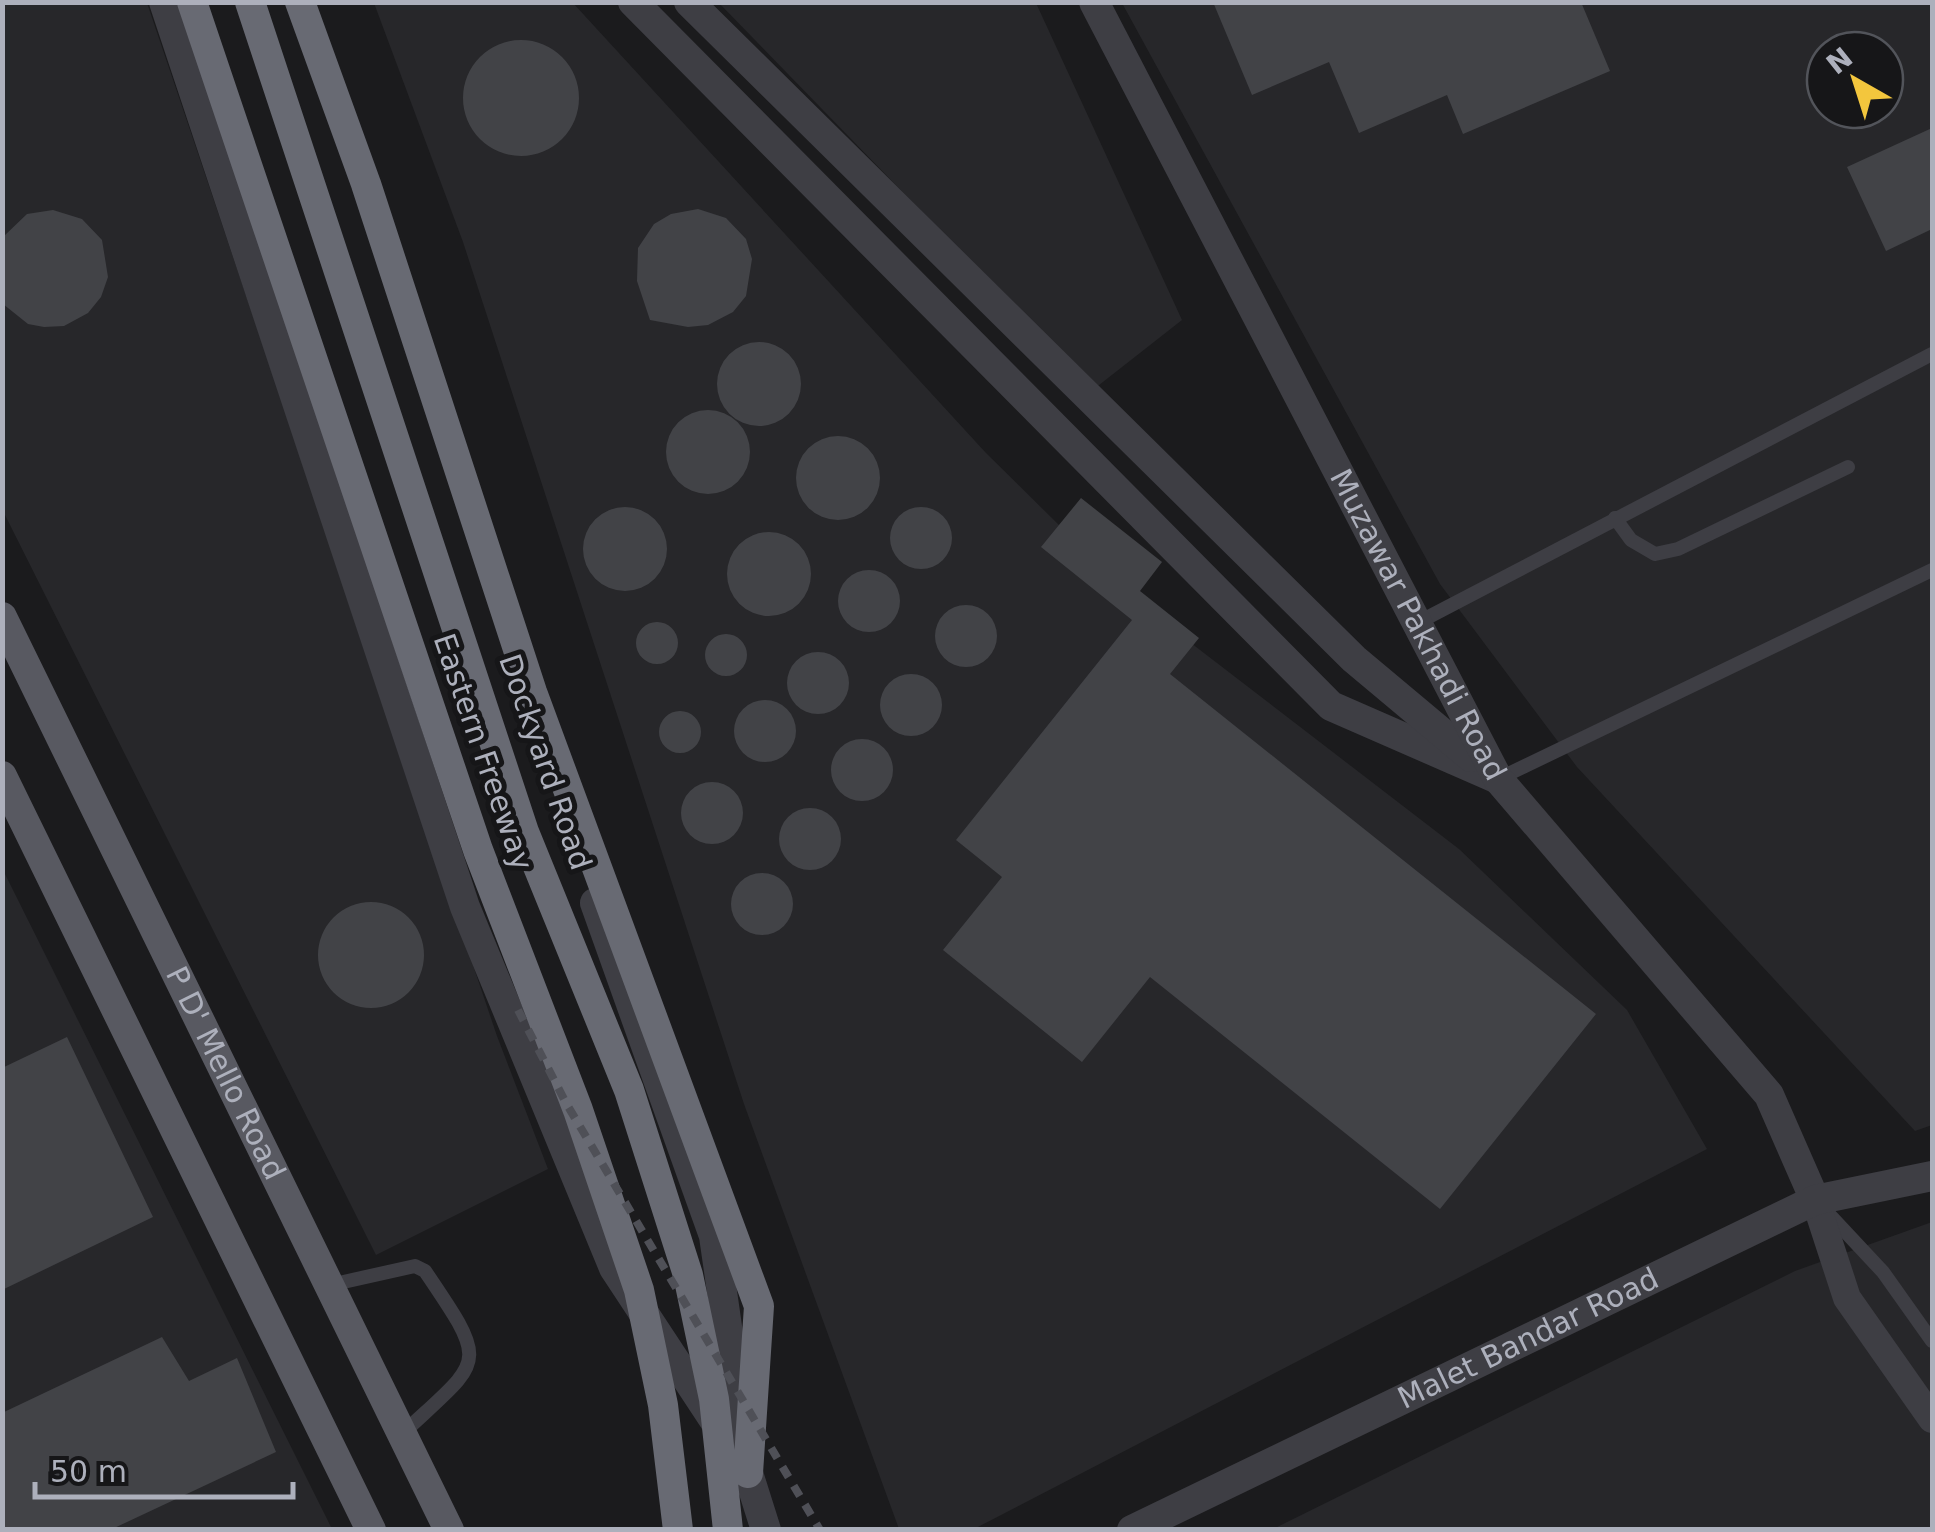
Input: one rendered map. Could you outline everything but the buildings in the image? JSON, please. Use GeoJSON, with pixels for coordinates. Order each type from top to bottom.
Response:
{"type":"FeatureCollection","features":[{"type":"Feature","properties":{"kind":"highway","name":"Eastern Freeway"},"geometry":{"type":"LineString","coordinates":[[192,2],[478,850],[578,1110],[639,1290],[663,1405],[678,1530]]}},
{"type":"Feature","properties":{"kind":"highway","name":"Eastern Freeway"},"geometry":{"type":"LineString","coordinates":[[250,2],[524,832],[629,1090],[682,1256],[714,1399],[728,1530]]}},
{"type":"Feature","properties":{"kind":"highway"},"geometry":{"type":"LineString","coordinates":[[300,2],[366,184],[532,692],[759,1306],[748,1473]]}},
{"type":"Feature","properties":{"kind":"main road","name":"P D' Mello Road"},"geometry":{"type":"LineString","coordinates":[[2,617],[449,1530]]}},
{"type":"Feature","properties":{"kind":"main road"},"geometry":{"type":"LineString","coordinates":[[2,776],[372,1530]]}},
{"type":"Feature","properties":{"kind":"street"},"geometry":{"type":"LineString","coordinates":[[164,2],[465,907],[505,1012],[614,1268],[748,1473]]}},
{"type":"Feature","properties":{"kind":"street","name":"Dockyard Road"},"geometry":{"type":"LineString","coordinates":[[288,2],[518,689],[714,1236],[748,1473],[766,1530]]}},
{"type":"Feature","properties":{"kind":"street"},"geometry":{"type":"LineString","coordinates":[[633,2],[1331,706],[1498,778]]}},
{"type":"Feature","properties":{"kind":"street"},"geometry":{"type":"LineString","coordinates":[[689,2],[1354,659],[1498,778]]}},
{"type":"Feature","properties":{"kind":"street","name":"Muzawar Pakhadi Road"},"geometry":{"type":"LineString","coordinates":[[1094,2],[1498,778],[1769,1095],[1815,1200]]}},
{"type":"Feature","properties":{"kind":"street","name":"Malet Bandar Road"},"geometry":{"type":"LineString","coordinates":[[1132,1530],[1815,1200],[1932,1176]]}},
{"type":"Feature","properties":{"kind":"street"},"geometry":{"type":"LineString","coordinates":[[1815,1200],[1846,1298],[1932,1419]]}},
{"type":"Feature","properties":{"kind":"lane"},"geometry":{"type":"LineString","coordinates":[[1418,623],[1932,354]]}},
{"type":"Feature","properties":{"kind":"lane"},"geometry":{"type":"LineString","coordinates":[[1615,518],[1631,540],[1655,554],[1848,468]]}},
{"type":"Feature","properties":{"kind":"lane"},"geometry":{"type":"LineString","coordinates":[[1498,778],[1932,570]]}},
{"type":"Feature","properties":{"kind":"lane"},"geometry":{"type":"LineString","coordinates":[[1815,1200],[1883,1272],[1932,1341]]}},
{"type":"Feature","properties":{"kind":"lane"},"geometry":{"type":"LineString","coordinates":[[329,1285],[396,1266],[414,1266],[425,1271],[466,1334],[471,1348],[468,1369],[402,1434]]}},
{"type":"Feature","properties":{"kind":"shaded area"},"geometry":{"type":"Polygon","coordinates":[[[3,3],[147,3],[497,1036],[548,1169],[376,1255],[3,511],[3,3]]]}},
{"type":"Feature","properties":{"kind":"shaded area"},"geometry":{"type":"Polygon","coordinates":[[[374,3],[573,3],[986,453],[1135,600],[1459,849],[1627,1010],[1707,1149],[974,1529],[899,1529],[744,1104],[463,242],[374,3]]]}},
{"type":"Feature","properties":{"kind":"shaded area"},"geometry":{"type":"Polygon","coordinates":[[[719,3],[1036,3],[1182,320],[1094,389],[719,3]]]}},
{"type":"Feature","properties":{"kind":"shaded area"},"geometry":{"type":"Polygon","coordinates":[[[1122,3],[1932,3],[1932,1125],[1915,1131],[1577,767],[1440,584],[1122,3]]]}},
{"type":"Feature","properties":{"kind":"shaded area"},"geometry":{"type":"Polygon","coordinates":[[[3,870],[332,1529],[3,1529],[3,870]]]}},
{"type":"Feature","properties":{"kind":"shaded area"},"geometry":{"type":"Polygon","coordinates":[[[1932,1222],[1932,1529],[1271,1530],[1795,1271],[1932,1222]]]}},
{"type":"Feature","properties":{"kind":"railway"},"geometry":{"type":"LineString","coordinates":[[518,1010],[566,1103],[820,1530]]}}]}
